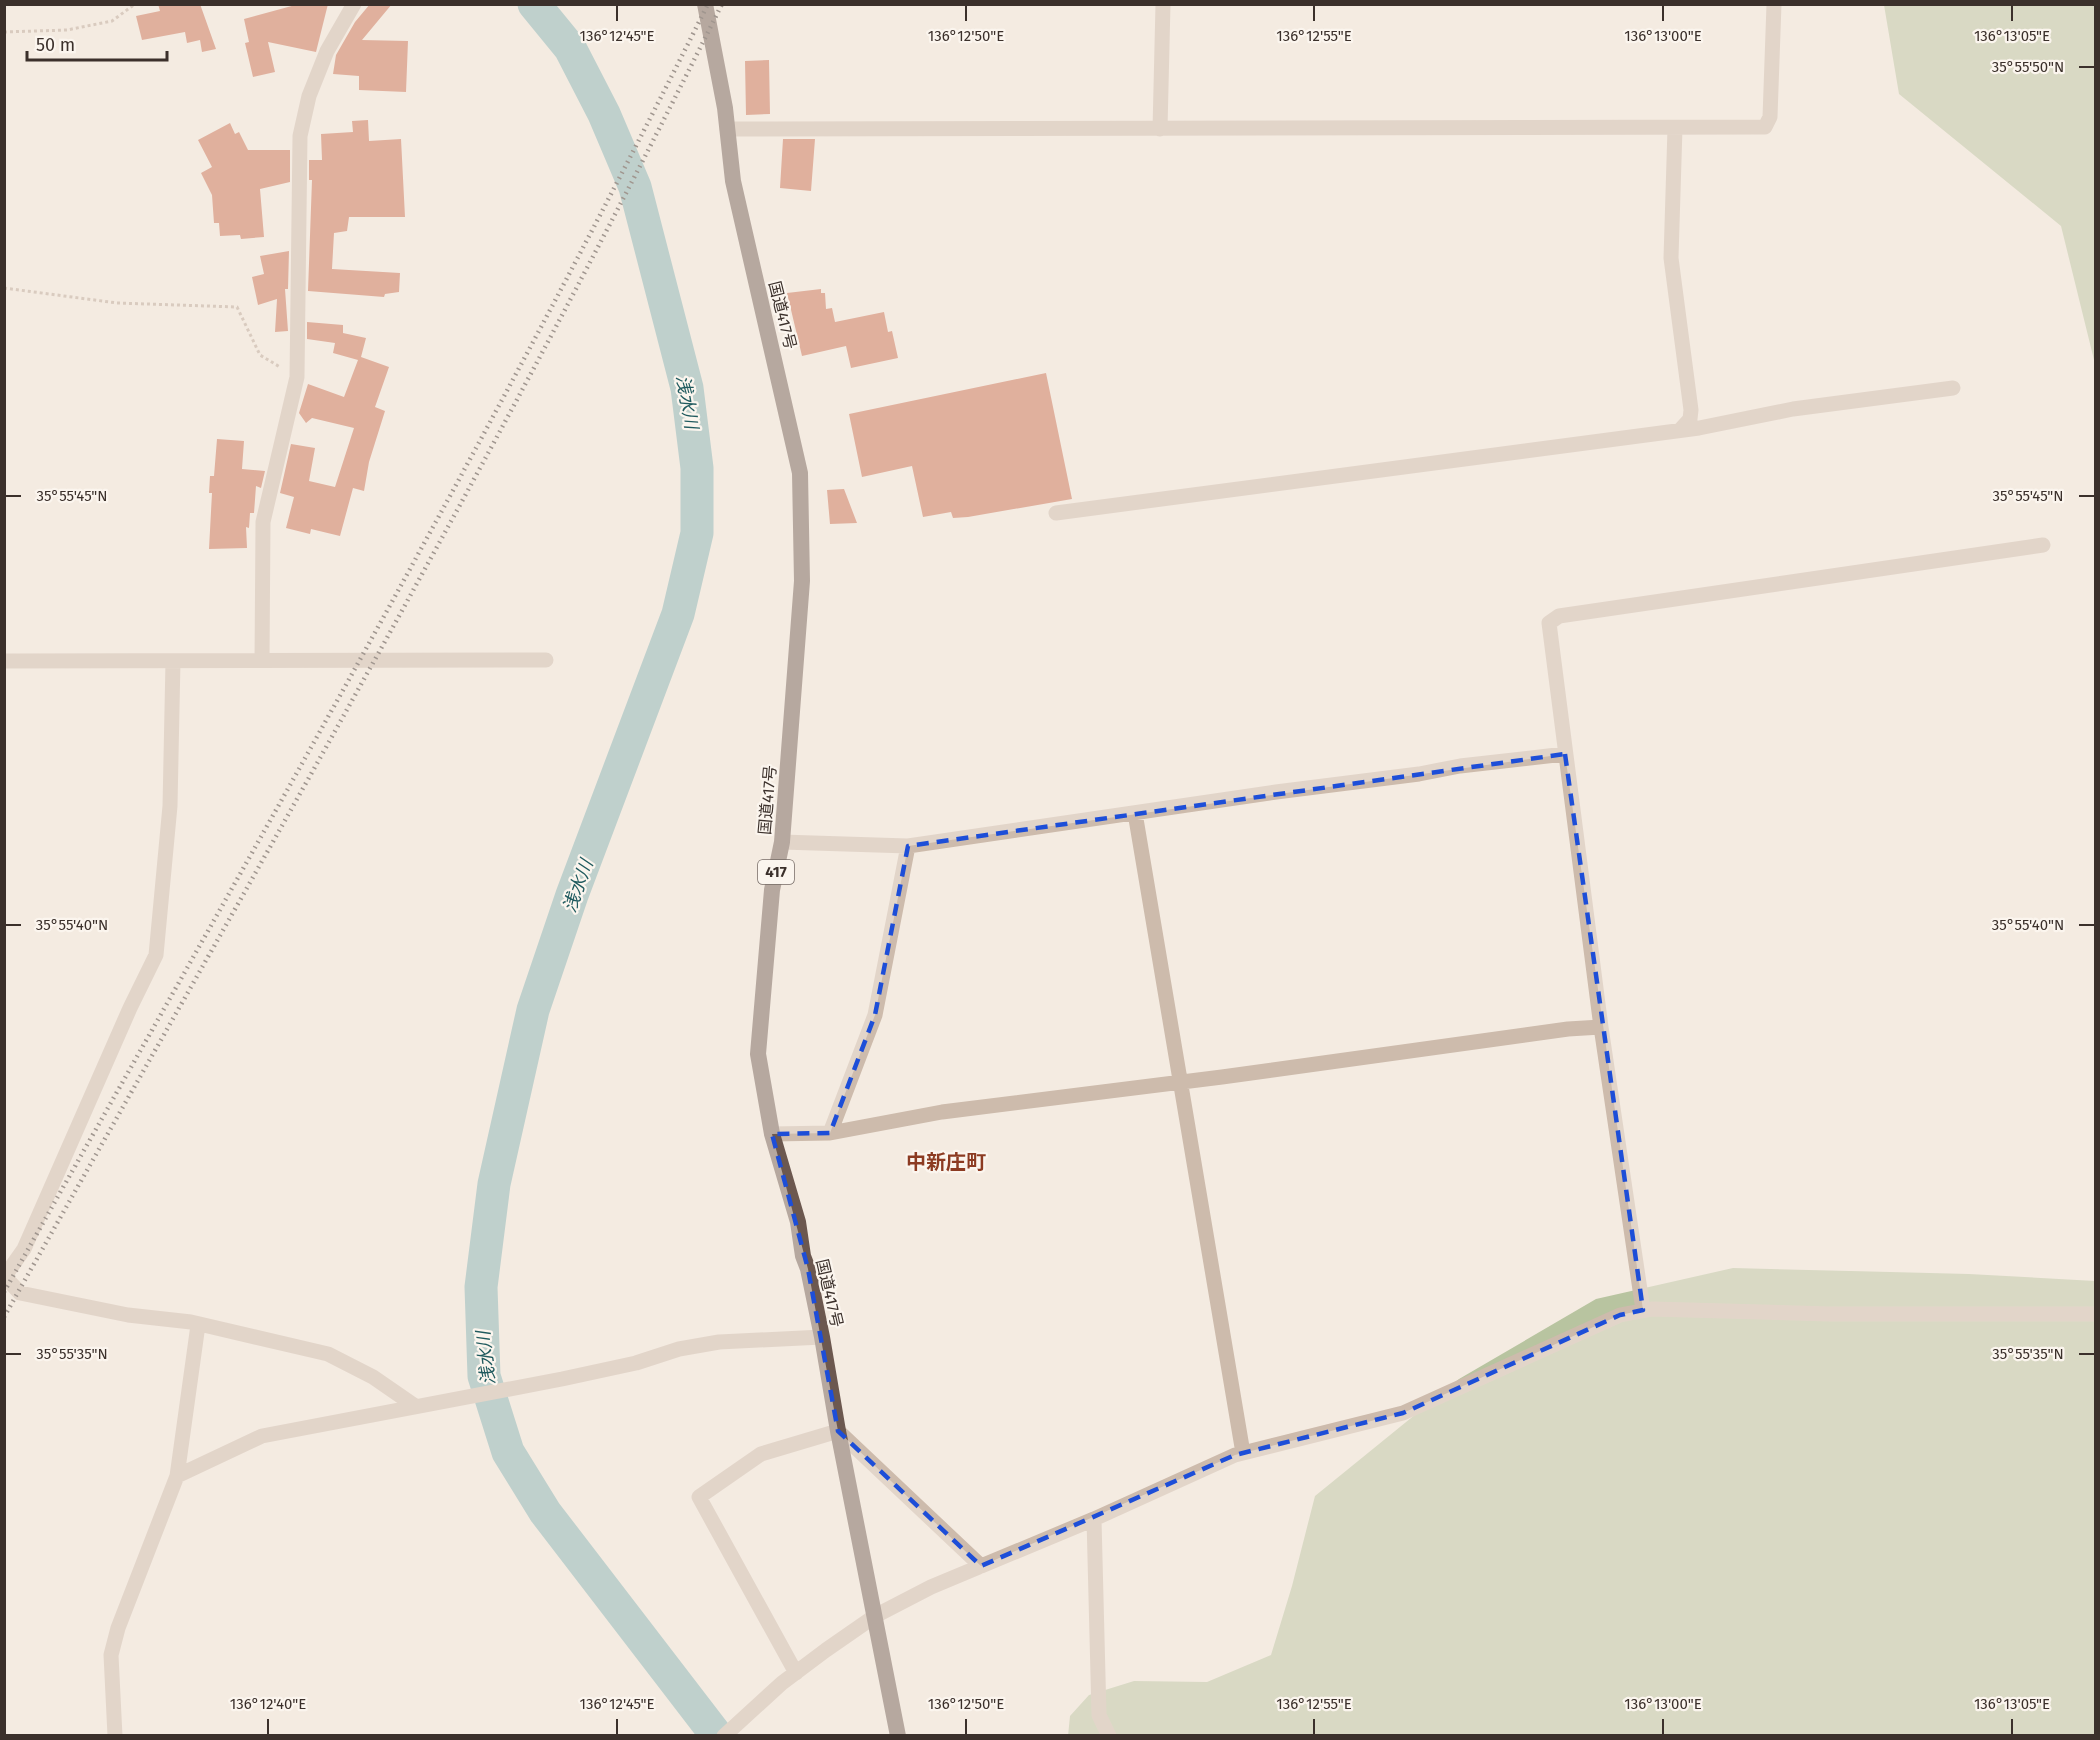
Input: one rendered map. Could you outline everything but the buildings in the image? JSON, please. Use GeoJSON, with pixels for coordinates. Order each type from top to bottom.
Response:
{"type":"FeatureCollection","features":[{"type":"Feature","properties":{"kind":"highway","name":"国道417号"},"geometry":{"type":"LineString","coordinates":[[705,4],[734,181],[800,473],[802,581],[782,842],[772,890],[758,1054],[772,1134],[798,1222],[822,1337],[838,1431],[898,1736]]}},
{"type":"Feature","properties":{"kind":"street"},"geometry":{"type":"LineString","coordinates":[[262,660],[263,522],[297,377],[300,136],[309,96],[327,51],[354,4]]}},
{"type":"Feature","properties":{"kind":"street"},"geometry":{"type":"LineString","coordinates":[[1160,129],[1163,4]]}},
{"type":"Feature","properties":{"kind":"street"},"geometry":{"type":"LineString","coordinates":[[727,129],[1765,127],[1770,117],[1774,4]]}},
{"type":"Feature","properties":{"kind":"street"},"geometry":{"type":"LineString","coordinates":[[1675,128],[1671,258],[1691,410],[1690,419],[1680,430]]}},
{"type":"Feature","properties":{"kind":"street"},"geometry":{"type":"LineString","coordinates":[[1056,513],[1680,430],[1792,409],[1953,388]]}},
{"type":"Feature","properties":{"kind":"street"},"geometry":{"type":"LineString","coordinates":[[1643,1310],[1601,1027],[1549,623],[1560,616],[2043,545]]}},
{"type":"Feature","properties":{"kind":"street"},"geometry":{"type":"LineString","coordinates":[[4,661],[546,660]]}},
{"type":"Feature","properties":{"kind":"street"},"geometry":{"type":"LineString","coordinates":[[173,661],[170,806],[156,955],[130,1008],[24,1249],[5,1276],[20,1293],[128,1315],[198,1325],[328,1354],[373,1377],[415,1406]]}},
{"type":"Feature","properties":{"kind":"street"},"geometry":{"type":"LineString","coordinates":[[782,842],[908,846],[1419,774],[1460,766],[1565,754]]}},
{"type":"Feature","properties":{"kind":"street"},"geometry":{"type":"LineString","coordinates":[[1135,813],[1243,1453]]}},
{"type":"Feature","properties":{"kind":"street"},"geometry":{"type":"LineString","coordinates":[[830,1133],[875,1015],[908,846]]}},
{"type":"Feature","properties":{"kind":"street"},"geometry":{"type":"LineString","coordinates":[[772,1134],[830,1133],[942,1112],[1222,1077],[1568,1029],[1601,1027]]}},
{"type":"Feature","properties":{"kind":"street"},"geometry":{"type":"LineString","coordinates":[[724,1736],[782,1683],[875,1616],[931,1587],[1094,1519],[1243,1453],[1403,1413],[1620,1315],[1643,1310],[1829,1314],[2096,1314]]}},
{"type":"Feature","properties":{"kind":"street"},"geometry":{"type":"LineString","coordinates":[[115,1736],[111,1655],[118,1629],[177,1476],[198,1325]]}},
{"type":"Feature","properties":{"kind":"street"},"geometry":{"type":"LineString","coordinates":[[177,1476],[262,1436],[562,1379],[636,1363],[680,1349],[719,1342],[822,1337]]}},
{"type":"Feature","properties":{"kind":"street"},"geometry":{"type":"LineString","coordinates":[[796,1673],[699,1497],[761,1454],[838,1431],[981,1566]]}},
{"type":"Feature","properties":{"kind":"street"},"geometry":{"type":"LineString","coordinates":[[1094,1519],[1099,1715],[1109,1736]]}},
{"type":"Feature","properties":{"kind":"path"},"geometry":{"type":"LineString","coordinates":[[4,32],[67,30],[112,21],[135,4]]}},
{"type":"Feature","properties":{"kind":"path"},"geometry":{"type":"LineString","coordinates":[[4,288],[117,303],[237,307],[260,355],[297,377]]}},
{"type":"Feature","properties":{"kind":"highlighted area"},"geometry":{"type":"Polygon","coordinates":[[[1565,754],[1643,1310],[1620,1315],[1403,1413],[1235,1455],[981,1566],[838,1431],[808,1269],[772,1134],[830,1133],[875,1015],[908,846],[1565,754]]]}},
{"type":"Feature","properties":{"kind":"green space"},"geometry":{"type":"Polygon","coordinates":[[[1884,5],[2095,5],[2095,364],[2061,226],[1899,94],[1884,5]]]}},
{"type":"Feature","properties":{"kind":"green space"},"geometry":{"type":"Polygon","coordinates":[[[1733,1268],[1969,1274],[2095,1281],[2095,1735],[1068,1736],[1070,1716],[1089,1695],[1134,1681],[1207,1682],[1271,1655],[1292,1586],[1315,1496],[1459,1379],[1596,1299],[1733,1268]]]}},
{"type":"Feature","properties":{"kind":"waterway","name":"浅水川"},"geometry":{"type":"LineString","coordinates":[[534,4],[570,48],[604,114],[635,187],[687,388],[697,468],[697,533],[678,614],[572,895],[533,1010],[494,1184],[481,1287],[484,1376],[508,1452],[545,1512],[717,1736]]}},
{"type":"Feature","properties":{"kind":"railway"},"geometry":{"type":"LineString","coordinates":[[4,1292],[452,492],[625,168],[708,4]]}},
{"type":"Feature","properties":{"kind":"railway"},"geometry":{"type":"LineString","coordinates":[[4,1317],[280,829],[462,501],[551,337],[722,4]]}},
{"type":"Feature","properties":{"kind":"district","name":"中新庄町"},"geometry":{"type":"Point","coordinates":[946,1162]}}]}
